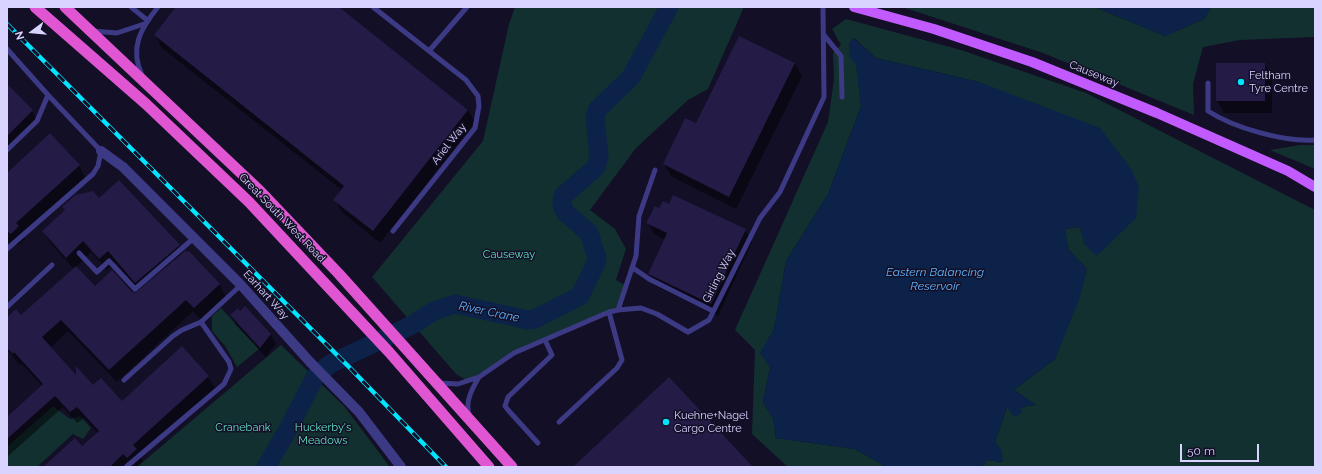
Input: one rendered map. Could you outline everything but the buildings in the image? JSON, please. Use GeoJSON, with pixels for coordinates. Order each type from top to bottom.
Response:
{"type":"FeatureCollection","features":[{"type":"Feature","properties":{"kind":"highway","name":"Great South West Road"},"geometry":{"type":"LineString","coordinates":[[35,7],[146,104],[218,170],[272,225],[368,328],[489,467]]}},
{"type":"Feature","properties":{"kind":"highway","name":"Great South West Road"},"geometry":{"type":"LineString","coordinates":[[65,7],[266,196],[339,274],[512,467]]}},
{"type":"Feature","properties":{"kind":"main road","name":"Causeway"},"geometry":{"type":"LineString","coordinates":[[854,7],[934,29],[1032,62],[1157,112],[1288,171],[1315,187]]}},
{"type":"Feature","properties":{"kind":"main road"},"geometry":{"type":"LineString","coordinates":[[1288,171],[1315,178]]}},
{"type":"Feature","properties":{"kind":"street","name":"Earhart Way"},"geometry":{"type":"LineString","coordinates":[[102,150],[123,167],[241,285],[310,362],[359,412],[402,467]]}},
{"type":"Feature","properties":{"kind":"lane"},"geometry":{"type":"LineString","coordinates":[[131,7],[146,22]]}},
{"type":"Feature","properties":{"kind":"lane"},"geometry":{"type":"LineString","coordinates":[[145,81],[135,58],[146,22],[158,7]]}},
{"type":"Feature","properties":{"kind":"lane","name":"Ariel Way"},"geometry":{"type":"LineString","coordinates":[[373,7],[466,80],[478,96],[479,106],[475,128],[393,231]]}},
{"type":"Feature","properties":{"kind":"lane"},"geometry":{"type":"LineString","coordinates":[[429,51],[466,7]]}},
{"type":"Feature","properties":{"kind":"lane","name":"Girling Way"},"geometry":{"type":"LineString","coordinates":[[433,379],[440,383],[452,385],[479,377],[514,353],[609,312],[618,310],[641,308],[657,314],[688,332],[709,320],[760,218],[780,192],[824,97],[823,7]]}},
{"type":"Feature","properties":{"kind":"lane"},"geometry":{"type":"LineString","coordinates":[[89,30],[109,34],[117,33],[146,22]]}},
{"type":"Feature","properties":{"kind":"lane"},"geometry":{"type":"LineString","coordinates":[[824,35],[841,56],[842,97]]}},
{"type":"Feature","properties":{"kind":"lane","name":"Earhart Way"},"geometry":{"type":"LineString","coordinates":[[7,49],[48,95],[102,150]]}},
{"type":"Feature","properties":{"kind":"lane"},"geometry":{"type":"LineString","coordinates":[[1208,83],[1208,111],[1217,117],[1276,137],[1315,140]]}},
{"type":"Feature","properties":{"kind":"lane"},"geometry":{"type":"LineString","coordinates":[[7,150],[37,121],[48,95]]}},
{"type":"Feature","properties":{"kind":"lane"},"geometry":{"type":"LineString","coordinates":[[7,249],[93,174],[98,166],[102,150]]}},
{"type":"Feature","properties":{"kind":"lane"},"geometry":{"type":"LineString","coordinates":[[618,310],[625,285],[633,268],[636,256],[639,216],[655,170]]}},
{"type":"Feature","properties":{"kind":"lane"},"geometry":{"type":"LineString","coordinates":[[80,253],[97,272],[109,261],[135,289],[194,238]]}},
{"type":"Feature","properties":{"kind":"lane"},"geometry":{"type":"LineString","coordinates":[[7,307],[52,265]]}},
{"type":"Feature","properties":{"kind":"lane"},"geometry":{"type":"LineString","coordinates":[[633,268],[649,278],[713,311]]}},
{"type":"Feature","properties":{"kind":"lane"},"geometry":{"type":"LineString","coordinates":[[124,380],[173,336],[182,330],[201,322],[241,285]]}},
{"type":"Feature","properties":{"kind":"lane"},"geometry":{"type":"LineString","coordinates":[[559,422],[617,368],[622,360],[609,312]]}},
{"type":"Feature","properties":{"kind":"lane"},"geometry":{"type":"LineString","coordinates":[[126,467],[224,384],[229,375],[229,362],[201,322]]}},
{"type":"Feature","properties":{"kind":"lane"},"geometry":{"type":"LineString","coordinates":[[538,443],[508,410],[506,402],[508,397],[552,355],[545,340]]}},
{"type":"Feature","properties":{"kind":"lane","name":"Girling Way"},"geometry":{"type":"LineString","coordinates":[[474,424],[467,408],[468,398],[479,377]]}},
{"type":"Feature","properties":{"kind":"green space","name":"Causeway"},"geometry":{"type":"Polygon","coordinates":[[[515,7],[744,7],[708,89],[688,100],[636,148],[590,210],[615,229],[626,249],[616,280],[625,285],[618,310],[514,353],[468,381],[456,374],[372,277],[483,141],[509,24],[515,7]]]}},
{"type":"Feature","properties":{"kind":"green space"},"geometry":{"type":"Polygon","coordinates":[[[902,7],[1095,7],[1165,36],[1204,19],[1211,7],[1315,7],[1315,37],[1240,40],[1203,47],[1193,84],[1194,115],[1043,53],[902,7]]]}},
{"type":"Feature","properties":{"kind":"green space"},"geometry":{"type":"Polygon","coordinates":[[[846,19],[961,50],[1086,93],[1315,210],[1315,467],[983,467],[987,460],[1002,462],[1001,450],[995,442],[1007,407],[1036,405],[1014,390],[1055,359],[1087,269],[1068,249],[1065,229],[1080,227],[1085,245],[1136,218],[979,82],[876,58],[854,38],[861,106],[828,194],[786,261],[774,329],[761,353],[770,367],[763,402],[773,418],[776,438],[855,449],[886,467],[788,467],[752,434],[755,350],[735,330],[828,122],[834,79],[833,53],[841,45],[832,29],[846,19]]]}},
{"type":"Feature","properties":{"kind":"green space"},"geometry":{"type":"Polygon","coordinates":[[[1300,145],[1315,145],[1315,169],[1270,150],[1300,145]]]}},
{"type":"Feature","properties":{"kind":"green space"},"geometry":{"type":"Polygon","coordinates":[[[221,308],[259,349],[237,367],[225,346],[212,331],[212,316],[221,308]]]}},
{"type":"Feature","properties":{"kind":"green space","name":"Cranebank"},"geometry":{"type":"Polygon","coordinates":[[[281,345],[344,406],[390,467],[137,467],[281,345]]]}},
{"type":"Feature","properties":{"kind":"green space"},"geometry":{"type":"Polygon","coordinates":[[[53,406],[70,419],[80,416],[91,428],[83,439],[73,434],[37,467],[7,467],[7,447],[53,406]]]}},
{"type":"Feature","properties":{"kind":"water"},"geometry":{"type":"Polygon","coordinates":[[[1095,7],[1211,7],[1204,19],[1165,36],[1095,7]]]}},
{"type":"Feature","properties":{"kind":"water","name":"Eastern Balancing Reservoir"},"geometry":{"type":"Polygon","coordinates":[[[853,38],[876,58],[979,82],[1100,128],[1132,170],[1139,188],[1136,218],[1097,256],[1085,245],[1080,227],[1065,229],[1068,249],[1087,269],[1079,300],[1055,359],[1014,390],[1036,405],[1021,407],[1022,413],[1014,417],[1007,407],[995,442],[1001,450],[1003,462],[987,460],[983,467],[886,467],[855,449],[776,438],[773,418],[763,402],[770,367],[760,353],[774,329],[786,261],[828,194],[861,106],[856,64],[850,58],[849,44],[853,38]]]}},
{"type":"Feature","properties":{"kind":"waterway","name":"River Crane"},"geometry":{"type":"LineString","coordinates":[[266,467],[286,433],[315,377],[330,364],[412,325],[434,311],[455,304],[528,320],[535,319],[580,296],[597,258],[589,233],[565,212],[562,204],[563,196],[596,167],[599,156],[595,118],[597,110],[631,77],[669,7]]}},
{"type":"Feature","properties":{"kind":"railway"},"geometry":{"type":"LineString","coordinates":[[7,24],[351,369],[446,467]]}},
{"type":"Feature","properties":{"kind":"place","name":"Feltham Tyre Centre"},"geometry":{"type":"Point","coordinates":[1241,82]}},
{"type":"Feature","properties":{"kind":"place","name":"Kuehne+Nagel Cargo Centre"},"geometry":{"type":"Point","coordinates":[666,422]}},
{"type":"Feature","properties":{"kind":"park label","name":"Huckerby's Meadows"},"geometry":{"type":"Point","coordinates":[323,434]}}]}
